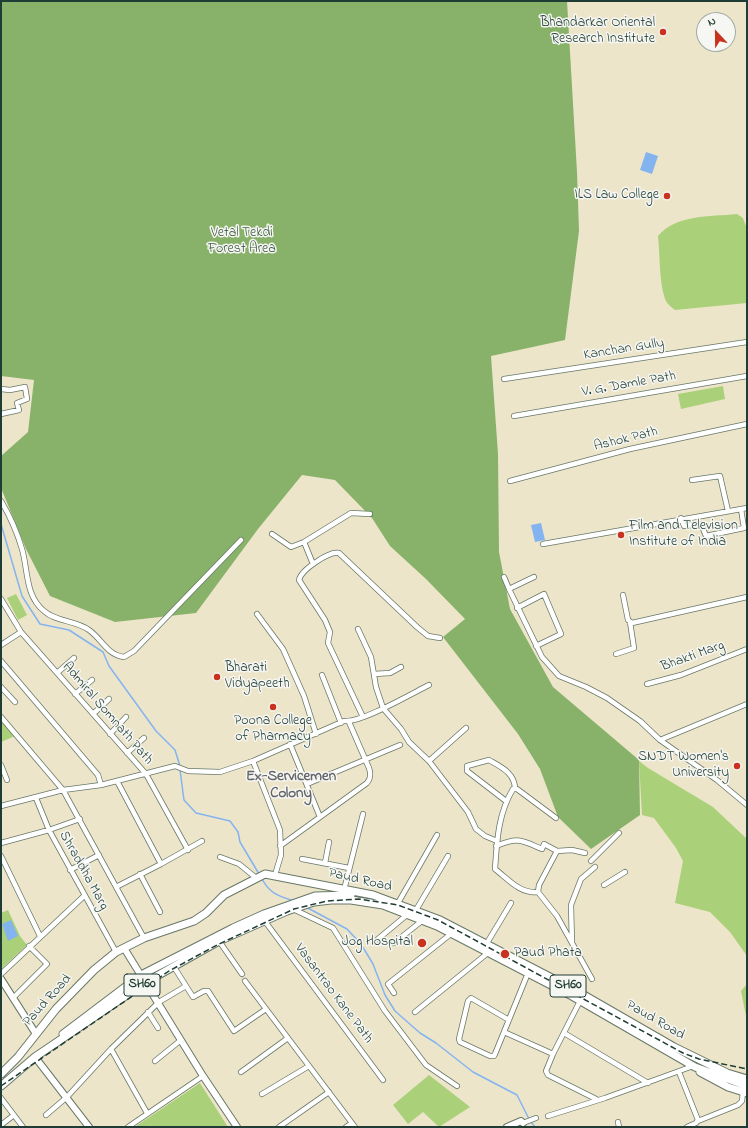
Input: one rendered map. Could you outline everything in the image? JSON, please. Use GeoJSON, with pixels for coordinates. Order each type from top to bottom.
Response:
{"type":"FeatureCollection","features":[{"type":"Feature","properties":{"kind":"main road","name":"Paud Road"},"geometry":{"type":"LineString","coordinates":[[1,1074],[25,1049],[36,1034],[94,970],[116,952],[144,938],[183,925],[201,917],[224,895],[258,876],[275,875],[373,895],[416,910],[487,943],[575,990],[674,1047],[727,1073],[747,1079]]}},
{"type":"Feature","properties":{"kind":"main road"},"geometry":{"type":"LineString","coordinates":[[313,900],[317,884]]}},
{"type":"Feature","properties":{"kind":"main road","name":"Paud Road"},"geometry":{"type":"LineString","coordinates":[[1,1086],[33,1056],[146,982],[174,966],[219,941],[295,906],[313,900],[331,900],[358,901],[383,905],[452,933],[580,1001],[694,1066],[746,1090]]}},
{"type":"Feature","properties":{"kind":"main road"},"geometry":{"type":"LineString","coordinates":[[25,1049],[33,1056],[141,975],[233,928],[295,906]]}},
{"type":"Feature","properties":{"kind":"main road"},"geometry":{"type":"LineString","coordinates":[[694,1066],[707,1077],[728,1087],[746,1090]]}},
{"type":"Feature","properties":{"kind":"street","name":"Kanchan Gully"},"geometry":{"type":"LineString","coordinates":[[504,379],[747,342]]}},
{"type":"Feature","properties":{"kind":"street","name":"V. G. Damle Path"},"geometry":{"type":"LineString","coordinates":[[514,416],[747,376]]}},
{"type":"Feature","properties":{"kind":"street"},"geometry":{"type":"LineString","coordinates":[[1,389],[10,390],[25,387],[28,399],[17,403],[19,410],[1,414]]}},
{"type":"Feature","properties":{"kind":"street","name":"Ashok Path"},"geometry":{"type":"LineString","coordinates":[[510,481],[630,449],[747,424]]}},
{"type":"Feature","properties":{"kind":"street"},"geometry":{"type":"LineString","coordinates":[[692,480],[720,476],[728,511]]}},
{"type":"Feature","properties":{"kind":"street"},"geometry":{"type":"LineString","coordinates":[[1,501],[9,515],[22,550],[28,584],[43,611],[56,618],[72,622],[89,630],[108,650],[118,656],[124,657],[134,651],[241,540]]}},
{"type":"Feature","properties":{"kind":"street"},"geometry":{"type":"LineString","coordinates":[[543,544],[681,518],[747,508]]}},
{"type":"Feature","properties":{"kind":"street"},"geometry":{"type":"LineString","coordinates":[[681,518],[684,526],[701,524],[706,536],[744,528],[741,509]]}},
{"type":"Feature","properties":{"kind":"street"},"geometry":{"type":"LineString","coordinates":[[272,534],[290,546],[304,542],[351,512],[370,514]]}},
{"type":"Feature","properties":{"kind":"street"},"geometry":{"type":"LineString","coordinates":[[304,542],[312,564]]}},
{"type":"Feature","properties":{"kind":"street"},"geometry":{"type":"LineString","coordinates":[[363,717],[328,643],[330,632],[325,620],[299,580],[300,575],[312,564],[334,552],[340,553],[416,627],[428,636],[440,638]]}},
{"type":"Feature","properties":{"kind":"street"},"geometry":{"type":"LineString","coordinates":[[504,577],[508,589],[542,658],[559,676],[586,687],[607,698],[640,722],[660,740],[718,780],[747,805]]}},
{"type":"Feature","properties":{"kind":"street"},"geometry":{"type":"LineString","coordinates":[[508,589],[534,577]]}},
{"type":"Feature","properties":{"kind":"street"},"geometry":{"type":"LineString","coordinates":[[517,608],[544,594],[560,634],[536,646]]}},
{"type":"Feature","properties":{"kind":"street"},"geometry":{"type":"LineString","coordinates":[[616,654],[634,648],[630,622],[623,595]]}},
{"type":"Feature","properties":{"kind":"street"},"geometry":{"type":"LineString","coordinates":[[630,622],[632,623],[747,597]]}},
{"type":"Feature","properties":{"kind":"street","name":"Admiral Somnath Path"},"geometry":{"type":"LineString","coordinates":[[1,599],[20,632],[146,774],[188,850]]}},
{"type":"Feature","properties":{"kind":"street"},"geometry":{"type":"LineString","coordinates":[[257,614],[283,649],[304,696],[316,734]]}},
{"type":"Feature","properties":{"kind":"street"},"geometry":{"type":"LineString","coordinates":[[358,629],[371,657],[383,708],[401,729],[409,742],[429,761],[468,812],[476,829],[496,843],[511,840],[523,841],[542,849],[544,844],[557,851],[572,850],[585,853]]}},
{"type":"Feature","properties":{"kind":"street"},"geometry":{"type":"LineString","coordinates":[[1,645],[20,632]]}},
{"type":"Feature","properties":{"kind":"street","name":"Bhakti Marg"},"geometry":{"type":"LineString","coordinates":[[647,684],[681,675],[747,649]]}},
{"type":"Feature","properties":{"kind":"street"},"geometry":{"type":"LineString","coordinates":[[57,673],[74,658]]}},
{"type":"Feature","properties":{"kind":"street"},"geometry":{"type":"LineString","coordinates":[[1,661],[98,775],[101,785]]}},
{"type":"Feature","properties":{"kind":"street"},"geometry":{"type":"LineString","coordinates":[[374,674],[385,674],[401,668]]}},
{"type":"Feature","properties":{"kind":"street"},"geometry":{"type":"LineString","coordinates":[[322,675],[341,723]]}},
{"type":"Feature","properties":{"kind":"street"},"geometry":{"type":"LineString","coordinates":[[75,694],[92,680]]}},
{"type":"Feature","properties":{"kind":"street"},"geometry":{"type":"LineString","coordinates":[[1,806],[63,790],[101,785],[175,766],[188,771],[220,772],[253,761],[341,723],[363,717],[429,685]]}},
{"type":"Feature","properties":{"kind":"street"},"geometry":{"type":"LineString","coordinates":[[1,687],[15,702]]}},
{"type":"Feature","properties":{"kind":"street"},"geometry":{"type":"LineString","coordinates":[[93,714],[109,699]]}},
{"type":"Feature","properties":{"kind":"street"},"geometry":{"type":"LineString","coordinates":[[660,740],[747,704]]}},
{"type":"Feature","properties":{"kind":"street"},"geometry":{"type":"LineString","coordinates":[[1,717],[63,790],[144,938]]}},
{"type":"Feature","properties":{"kind":"street"},"geometry":{"type":"LineString","coordinates":[[110,734],[126,717]]}},
{"type":"Feature","properties":{"kind":"street"},"geometry":{"type":"LineString","coordinates":[[280,846],[367,783],[371,775],[349,722]]}},
{"type":"Feature","properties":{"kind":"street"},"geometry":{"type":"LineString","coordinates":[[429,761],[466,728]]}},
{"type":"Feature","properties":{"kind":"street"},"geometry":{"type":"LineString","coordinates":[[127,753],[144,738]]}},
{"type":"Feature","properties":{"kind":"street"},"geometry":{"type":"LineString","coordinates":[[290,744],[320,818]]}},
{"type":"Feature","properties":{"kind":"street"},"geometry":{"type":"LineString","coordinates":[[307,784],[400,745]]}},
{"type":"Feature","properties":{"kind":"street"},"geometry":{"type":"LineString","coordinates":[[506,800],[467,772],[467,766],[490,760],[509,772],[515,781],[515,789]]}},
{"type":"Feature","properties":{"kind":"street"},"geometry":{"type":"LineString","coordinates":[[253,761],[280,830],[280,854],[275,875]]}},
{"type":"Feature","properties":{"kind":"street"},"geometry":{"type":"LineString","coordinates":[[1,765],[7,780]]}},
{"type":"Feature","properties":{"kind":"street"},"geometry":{"type":"LineString","coordinates":[[117,781],[161,864]]}},
{"type":"Feature","properties":{"kind":"street"},"geometry":{"type":"LineString","coordinates":[[515,789],[513,789],[506,800],[496,843],[495,869],[522,890],[529,893],[538,892]]}},
{"type":"Feature","properties":{"kind":"street"},"geometry":{"type":"LineString","coordinates":[[515,789],[556,818]]}},
{"type":"Feature","properties":{"kind":"street","name":"Shraddha Marg"},"geometry":{"type":"LineString","coordinates":[[36,798],[49,830],[116,952]]}},
{"type":"Feature","properties":{"kind":"street"},"geometry":{"type":"LineString","coordinates":[[344,890],[363,814]]}},
{"type":"Feature","properties":{"kind":"street"},"geometry":{"type":"LineString","coordinates":[[1,843],[49,830],[80,819]]}},
{"type":"Feature","properties":{"kind":"street"},"geometry":{"type":"LineString","coordinates":[[591,861],[619,833]]}},
{"type":"Feature","properties":{"kind":"street"},"geometry":{"type":"LineString","coordinates":[[398,903],[437,835]]}},
{"type":"Feature","properties":{"kind":"street"},"geometry":{"type":"LineString","coordinates":[[116,887],[188,850],[202,841]]}},
{"type":"Feature","properties":{"kind":"street"},"geometry":{"type":"LineString","coordinates":[[325,863],[330,842]]}},
{"type":"Feature","properties":{"kind":"street"},"geometry":{"type":"LineString","coordinates":[[557,851],[539,885],[538,892],[557,916],[592,979]]}},
{"type":"Feature","properties":{"kind":"street"},"geometry":{"type":"LineString","coordinates":[[70,870],[99,855]]}},
{"type":"Feature","properties":{"kind":"street"},"geometry":{"type":"LineString","coordinates":[[1,856],[40,936]]}},
{"type":"Feature","properties":{"kind":"street"},"geometry":{"type":"LineString","coordinates":[[416,910],[448,856]]}},
{"type":"Feature","properties":{"kind":"street"},"geometry":{"type":"LineString","coordinates":[[220,857],[239,864],[258,876]]}},
{"type":"Feature","properties":{"kind":"street"},"geometry":{"type":"LineString","coordinates":[[302,858],[349,868]]}},
{"type":"Feature","properties":{"kind":"street"},"geometry":{"type":"LineString","coordinates":[[572,944],[571,905],[581,879],[595,866]]}},
{"type":"Feature","properties":{"kind":"street"},"geometry":{"type":"LineString","coordinates":[[604,885],[625,872]]}},
{"type":"Feature","properties":{"kind":"street"},"geometry":{"type":"LineString","coordinates":[[140,874],[160,912]]}},
{"type":"Feature","properties":{"kind":"street"},"geometry":{"type":"LineString","coordinates":[[1,974],[29,946],[84,896]]}},
{"type":"Feature","properties":{"kind":"street"},"geometry":{"type":"LineString","coordinates":[[487,943],[511,903]]}},
{"type":"Feature","properties":{"kind":"street"},"geometry":{"type":"LineString","coordinates":[[295,906],[333,928],[385,1011],[426,1065],[457,1086]]}},
{"type":"Feature","properties":{"kind":"street"},"geometry":{"type":"LineString","coordinates":[[378,939],[408,914]]}},
{"type":"Feature","properties":{"kind":"street","name":"Vasantrao Kane Path"},"geometry":{"type":"LineString","coordinates":[[264,920],[383,1080]]}},
{"type":"Feature","properties":{"kind":"street"},"geometry":{"type":"LineString","coordinates":[[394,943],[423,920]]}},
{"type":"Feature","properties":{"kind":"street"},"geometry":{"type":"LineString","coordinates":[[394,993],[388,984],[452,933]]}},
{"type":"Feature","properties":{"kind":"street"},"geometry":{"type":"LineString","coordinates":[[219,941],[242,974]]}},
{"type":"Feature","properties":{"kind":"street"},"geometry":{"type":"LineString","coordinates":[[13,998],[47,964],[29,946]]}},
{"type":"Feature","properties":{"kind":"street"},"geometry":{"type":"LineString","coordinates":[[124,948],[159,1002],[203,1076],[237,1127]]}},
{"type":"Feature","properties":{"kind":"street"},"geometry":{"type":"LineString","coordinates":[[415,1012],[489,952]]}},
{"type":"Feature","properties":{"kind":"street"},"geometry":{"type":"LineString","coordinates":[[174,966],[193,997],[204,991],[208,992],[234,1031],[266,1009]]}},
{"type":"Feature","properties":{"kind":"street"},"geometry":{"type":"LineString","coordinates":[[509,1020],[471,998],[468,1001],[458,1037],[460,1042],[492,1057],[495,1054],[509,1020],[528,973]]}},
{"type":"Feature","properties":{"kind":"street"},"geometry":{"type":"LineString","coordinates":[[1,979],[36,1034]]}},
{"type":"Feature","properties":{"kind":"street"},"geometry":{"type":"LineString","coordinates":[[245,981],[354,1125],[346,1127]]}},
{"type":"Feature","properties":{"kind":"street"},"geometry":{"type":"LineString","coordinates":[[46,1115],[67,1097],[111,1049],[148,1012],[159,1002],[186,986]]}},
{"type":"Feature","properties":{"kind":"street"},"geometry":{"type":"LineString","coordinates":[[580,1001],[546,1070],[547,1074],[596,1099]]}},
{"type":"Feature","properties":{"kind":"street"},"geometry":{"type":"LineString","coordinates":[[148,1012],[158,1028]]}},
{"type":"Feature","properties":{"kind":"street"},"geometry":{"type":"LineString","coordinates":[[504,1032],[553,1054]]}},
{"type":"Feature","properties":{"kind":"street"},"geometry":{"type":"LineString","coordinates":[[564,1033],[648,1083]]}},
{"type":"Feature","properties":{"kind":"street"},"geometry":{"type":"LineString","coordinates":[[241,1072],[288,1038]]}},
{"type":"Feature","properties":{"kind":"street"},"geometry":{"type":"LineString","coordinates":[[155,1061],[181,1040]]}},
{"type":"Feature","properties":{"kind":"street"},"geometry":{"type":"LineString","coordinates":[[111,1049],[147,1113]]}},
{"type":"Feature","properties":{"kind":"street"},"geometry":{"type":"LineString","coordinates":[[33,1056],[67,1097],[89,1127]]}},
{"type":"Feature","properties":{"kind":"street"},"geometry":{"type":"LineString","coordinates":[[262,1094],[309,1066]]}},
{"type":"Feature","properties":{"kind":"street"},"geometry":{"type":"LineString","coordinates":[[548,1116],[694,1066]]}},
{"type":"Feature","properties":{"kind":"street"},"geometry":{"type":"LineString","coordinates":[[679,1072],[698,1121]]}},
{"type":"Feature","properties":{"kind":"street"},"geometry":{"type":"LineString","coordinates":[[128,1127],[203,1076]]}},
{"type":"Feature","properties":{"kind":"street"},"geometry":{"type":"LineString","coordinates":[[687,1127],[738,1105],[742,1101],[746,1090]]}},
{"type":"Feature","properties":{"kind":"street"},"geometry":{"type":"LineString","coordinates":[[279,1127],[329,1092]]}},
{"type":"Feature","properties":{"kind":"street"},"geometry":{"type":"LineString","coordinates":[[1,1098],[23,1127]]}},
{"type":"Feature","properties":{"kind":"street"},"geometry":{"type":"LineString","coordinates":[[1,1124],[14,1115]]}},
{"type":"Feature","properties":{"kind":"street"},"geometry":{"type":"LineString","coordinates":[[507,1127],[521,1121],[527,1121]]}},
{"type":"Feature","properties":{"kind":"green space","name":"Vetal Tekdi Forest Area"},"geometry":{"type":"Polygon","coordinates":[[[1,1],[567,1],[579,231],[565,340],[491,356],[498,454],[499,552],[510,609],[553,687],[639,760],[640,815],[591,849],[558,817],[540,769],[518,734],[443,637],[465,619],[426,579],[390,546],[372,518],[335,480],[302,475],[258,529],[196,613],[115,622],[50,596],[26,549],[1,488],[1,456],[28,432],[34,380],[1,376],[1,1]]]}},
{"type":"Feature","properties":{"kind":"green space"},"geometry":{"type":"Polygon","coordinates":[[[737,214],[743,218],[747,229],[747,303],[675,310],[665,299],[663,292],[658,236],[674,224],[684,220],[705,216],[737,214]]]}},
{"type":"Feature","properties":{"kind":"green space"},"geometry":{"type":"Polygon","coordinates":[[[723,386],[725,399],[681,409],[678,394],[723,386]]]}},
{"type":"Feature","properties":{"kind":"green space"},"geometry":{"type":"Polygon","coordinates":[[[16,594],[27,615],[18,620],[7,598],[16,594]]]}},
{"type":"Feature","properties":{"kind":"green space"},"geometry":{"type":"Polygon","coordinates":[[[1,719],[15,736],[1,742],[1,719]]]}},
{"type":"Feature","properties":{"kind":"green space"},"geometry":{"type":"Polygon","coordinates":[[[639,761],[713,807],[747,839],[747,956],[730,932],[710,912],[675,903],[683,861],[676,848],[654,818],[642,815],[639,761]]]}},
{"type":"Feature","properties":{"kind":"green space"},"geometry":{"type":"Polygon","coordinates":[[[8,910],[20,936],[27,945],[1,969],[1,913],[8,910]]]}},
{"type":"Feature","properties":{"kind":"green space"},"geometry":{"type":"Polygon","coordinates":[[[747,984],[747,1021],[741,991],[747,984]]]}},
{"type":"Feature","properties":{"kind":"green space"},"geometry":{"type":"Polygon","coordinates":[[[429,1075],[470,1107],[439,1127],[423,1112],[408,1124],[393,1105],[429,1075]]]}},
{"type":"Feature","properties":{"kind":"green space"},"geometry":{"type":"Polygon","coordinates":[[[200,1083],[228,1127],[136,1126],[200,1083]]]}},
{"type":"Feature","properties":{"kind":"water"},"geometry":{"type":"Polygon","coordinates":[[[646,152],[658,156],[652,174],[640,170],[646,152]]]}},
{"type":"Feature","properties":{"kind":"water"},"geometry":{"type":"Polygon","coordinates":[[[541,523],[545,540],[535,542],[531,525],[541,523]]]}},
{"type":"Feature","properties":{"kind":"water"},"geometry":{"type":"Polygon","coordinates":[[[11,920],[18,936],[8,941],[2,924],[11,920]]]}},
{"type":"Feature","properties":{"kind":"waterway"},"geometry":{"type":"LineString","coordinates":[[1,524],[22,596],[40,624],[69,630],[103,652],[109,666],[156,731],[175,750],[180,766]]}},
{"type":"Feature","properties":{"kind":"waterway"},"geometry":{"type":"LineString","coordinates":[[180,770],[184,800],[196,813],[230,821],[238,832],[240,842],[259,874]]}},
{"type":"Feature","properties":{"kind":"waterway"},"geometry":{"type":"LineString","coordinates":[[262,879],[268,888],[279,896],[294,901]]}},
{"type":"Feature","properties":{"kind":"waterway"},"geometry":{"type":"LineString","coordinates":[[306,907],[347,929],[361,944],[373,964],[385,995],[395,1011],[420,1033],[436,1043],[473,1072],[517,1095],[529,1119]]}},
{"type":"Feature","properties":{"kind":"waterway"},"geometry":{"type":"LineString","coordinates":[[531,1122],[535,1127]]}},
{"type":"Feature","properties":{"kind":"railway"},"geometry":{"type":"LineString","coordinates":[[1,1086],[169,971],[217,945],[294,909],[327,901],[359,899],[398,905],[438,920],[683,1053],[699,1059],[747,1069]]}},
{"type":"Feature","properties":{"kind":"place","name":"Bhandarkar Oriental Research Institute"},"geometry":{"type":"Point","coordinates":[663,32]}},
{"type":"Feature","properties":{"kind":"place","name":"ILS Law College"},"geometry":{"type":"Point","coordinates":[667,196]}},
{"type":"Feature","properties":{"kind":"place","name":"Film and Television Institute of India"},"geometry":{"type":"Point","coordinates":[621,535]}},
{"type":"Feature","properties":{"kind":"place","name":"Bharati Vidyapeeth"},"geometry":{"type":"Point","coordinates":[217,677]}},
{"type":"Feature","properties":{"kind":"place","name":"Poona College of Pharmacy"},"geometry":{"type":"Point","coordinates":[273,707]}},
{"type":"Feature","properties":{"kind":"place","name":"SNDT Women's University"},"geometry":{"type":"Point","coordinates":[737,766]}},
{"type":"Feature","properties":{"kind":"place","name":"Jog Hospital"},"geometry":{"type":"Point","coordinates":[422,943]}},
{"type":"Feature","properties":{"kind":"place","name":"Paud Phata"},"geometry":{"type":"Point","coordinates":[505,954]}},
{"type":"Feature","properties":{"kind":"district","name":"Ex-Servicemen Colony"},"geometry":{"type":"Point","coordinates":[291,786]}}]}
